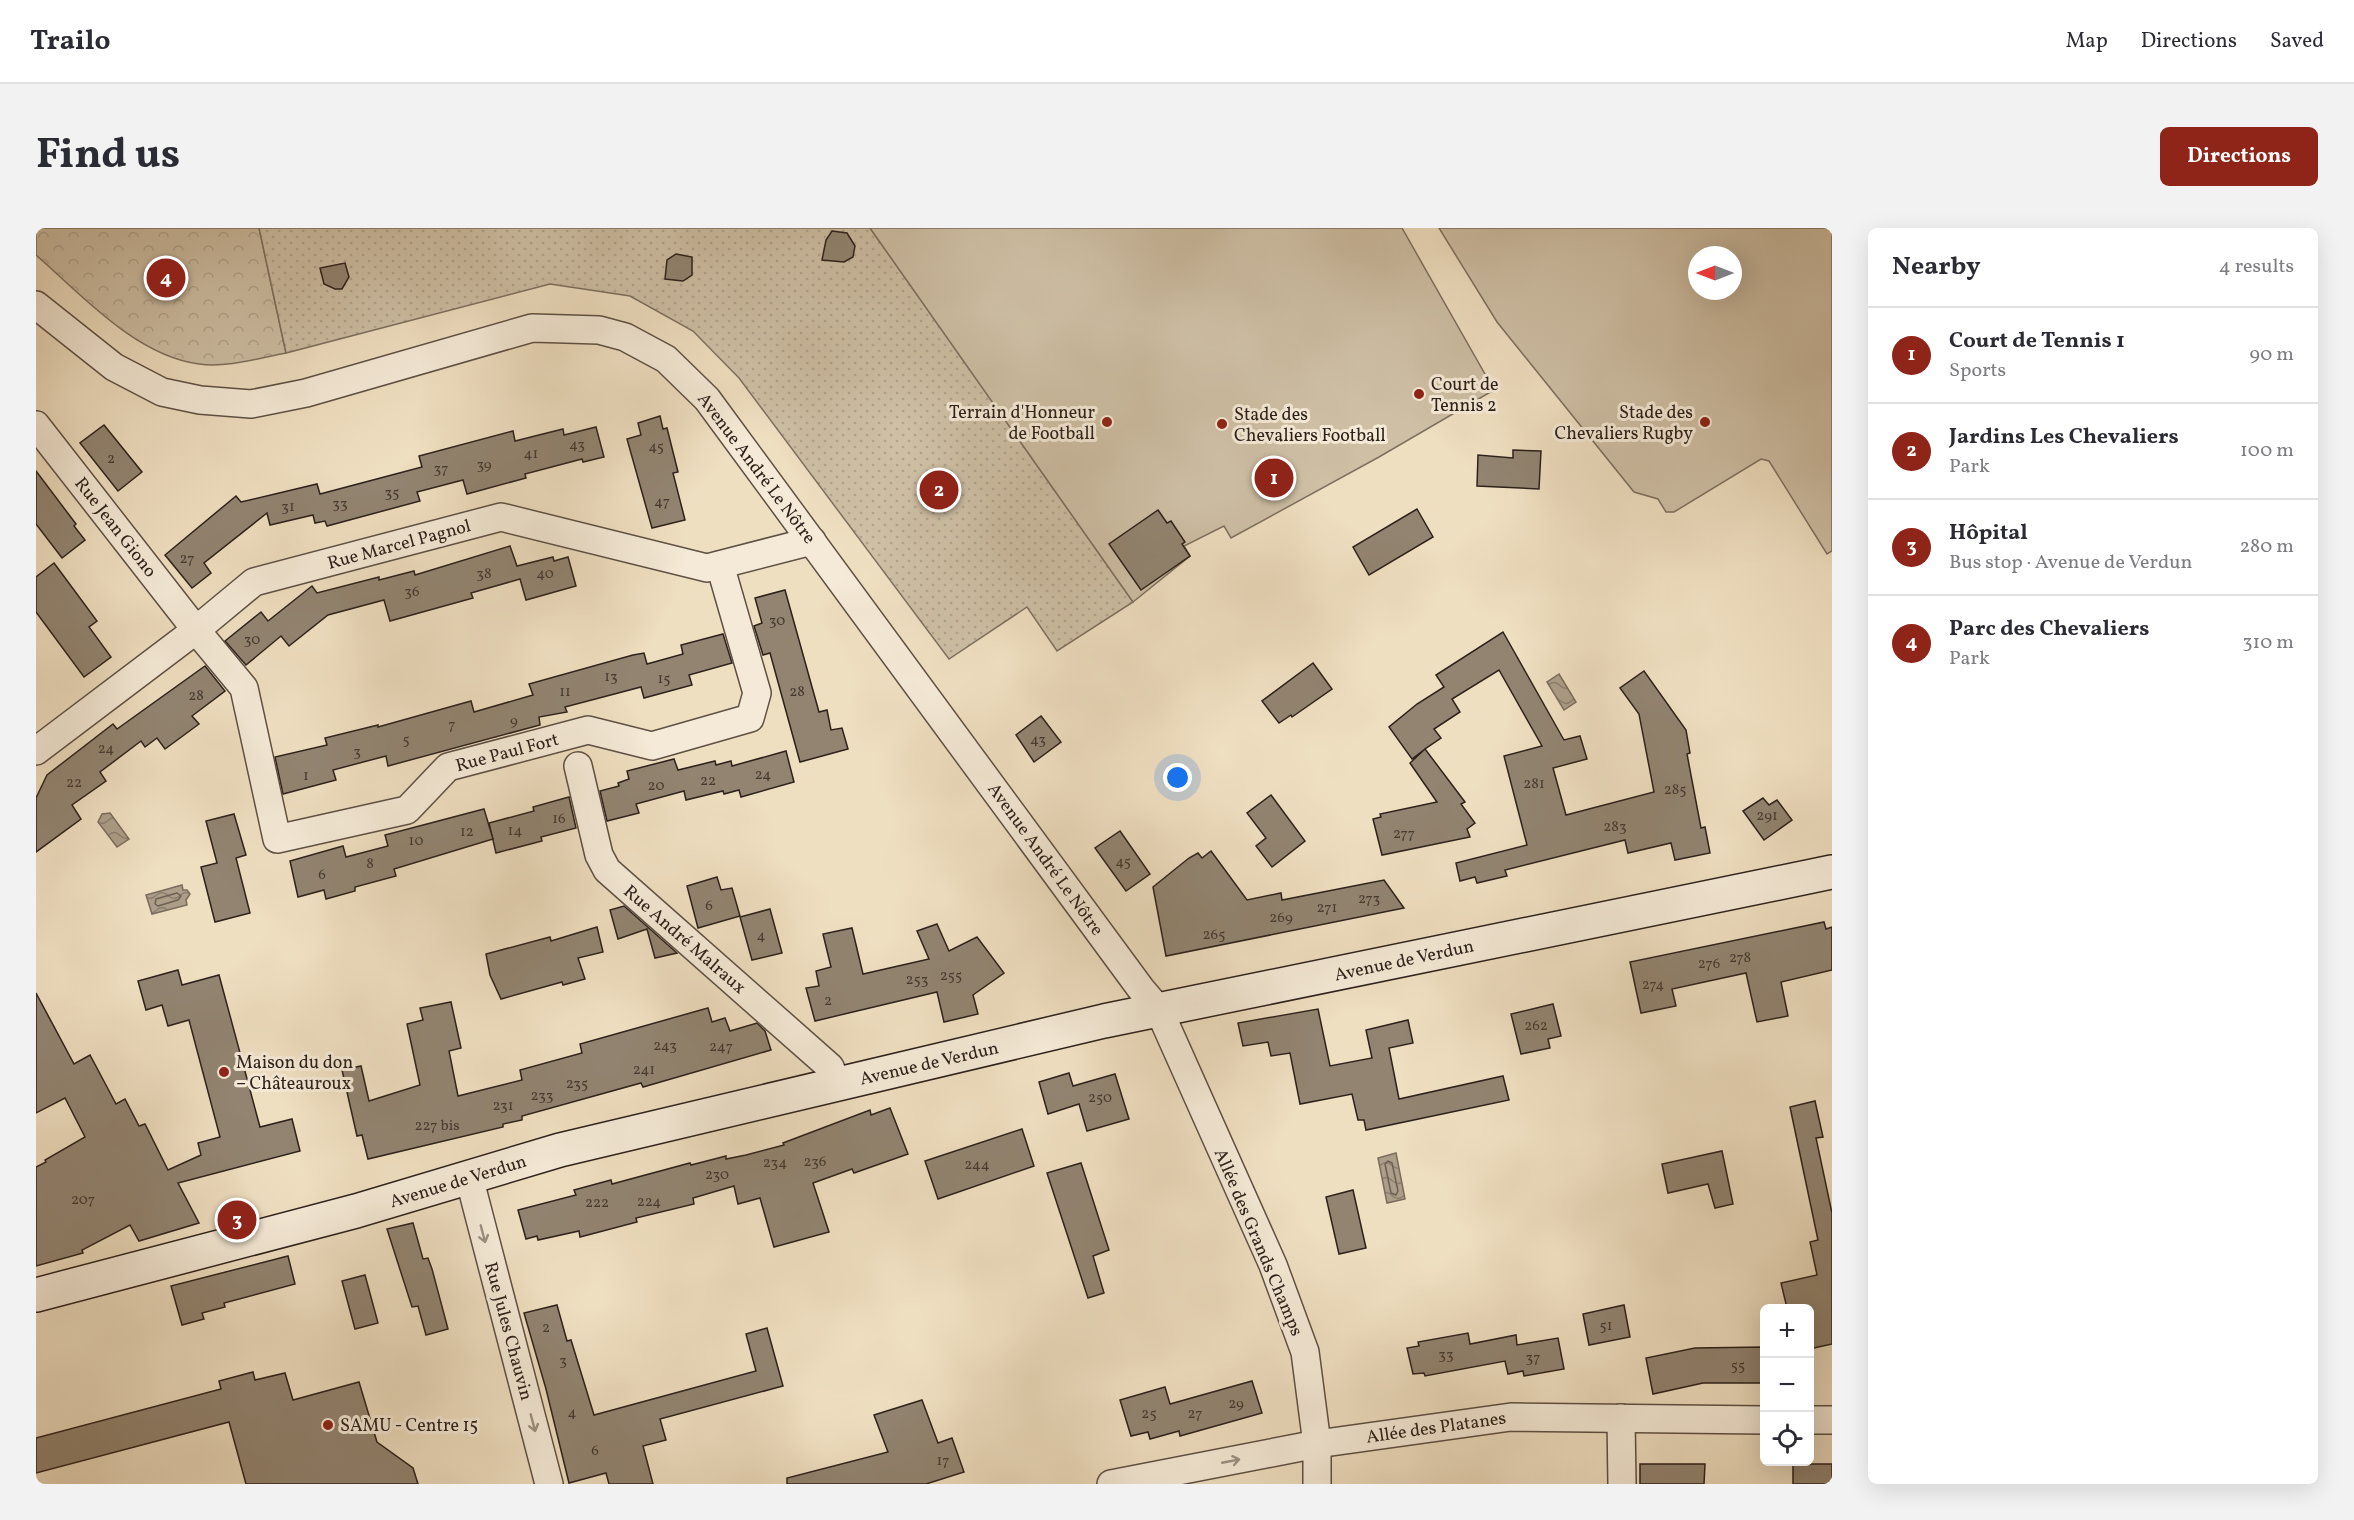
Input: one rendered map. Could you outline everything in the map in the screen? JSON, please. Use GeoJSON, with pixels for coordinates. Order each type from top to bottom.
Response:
{"type":"FeatureCollection","features":[{"type":"Feature","properties":{"kind":"main road","name":"Avenue de Verdun"},"geometry":{"type":"LineString","coordinates":[[36,1295],[356,1211],[560,1150],[1159,1010],[1832,872]]}},
{"type":"Feature","properties":{"kind":"street","name":"Avenue André Le Nôtre"},"geometry":{"type":"LineString","coordinates":[[38,314],[114,367],[162,392],[200,400],[251,404],[306,393],[532,328],[599,330],[625,337],[666,359],[707,399],[1141,989],[1159,1010]]}},
{"type":"Feature","properties":{"kind":"street","name":"Rue Jean Giono"},"geometry":{"type":"LineString","coordinates":[[36,425],[196,630]]}},
{"type":"Feature","properties":{"kind":"street","name":"Rue Marcel Pagnol"},"geometry":{"type":"LineString","coordinates":[[36,751],[196,630],[254,582],[501,517],[707,568],[812,541]]}},
{"type":"Feature","properties":{"kind":"street","name":"Rue Paul Fort"},"geometry":{"type":"LineString","coordinates":[[196,630],[244,688],[277,839],[407,810],[448,766],[588,730],[652,746],[750,718],[757,693],[720,565]]}},
{"type":"Feature","properties":{"kind":"street","name":"Rue André Malraux"},"geometry":{"type":"LineString","coordinates":[[578,766],[599,855],[607,870],[830,1067],[837,1085]]}},
{"type":"Feature","properties":{"kind":"street","name":"Allée des Grands Champs"},"geometry":{"type":"LineString","coordinates":[[1159,1010],[1273,1266],[1305,1352],[1317,1444],[1317,1484]]}},
{"type":"Feature","properties":{"kind":"street","name":"Rue Jules Chauvin"},"geometry":{"type":"LineString","coordinates":[[469,1178],[549,1484]]}},
{"type":"Feature","properties":{"kind":"street","name":"Allée des Platanes"},"geometry":{"type":"LineString","coordinates":[[1111,1484],[1317,1444],[1511,1417],[1760,1419]]}},
{"type":"Feature","properties":{"kind":"street"},"geometry":{"type":"LineString","coordinates":[[1622,1418],[1622,1484]]}},
{"type":"Feature","properties":{"kind":"street"},"geometry":{"type":"LineString","coordinates":[[1814,1420],[1832,1420]]}},
{"type":"Feature","properties":{"kind":"green space"},"geometry":{"type":"Polygon","coordinates":[[[36,228],[259,228],[286,353],[243,362],[210,365],[176,359],[153,349],[111,322],[36,255],[36,228]]]}},
{"type":"Feature","properties":{"kind":"green space"},"geometry":{"type":"Polygon","coordinates":[[[259,228],[870,228],[1133,602],[1057,651],[1027,607],[949,659],[739,378],[693,331],[630,296],[550,284],[286,353],[259,228]]]}},
{"type":"Feature","properties":{"kind":"green space","name":"Stade des Chevaliers Football"},"geometry":{"type":"Polygon","coordinates":[[[870,228],[1402,228],[1494,390],[1379,457],[1231,538],[1224,526],[1184,546],[1190,556],[1133,602],[870,228]]]}},
{"type":"Feature","properties":{"kind":"green space","name":"Stade des Chevaliers Rugby"},"geometry":{"type":"Polygon","coordinates":[[[1439,228],[1832,228],[1832,551],[1827,554],[1769,461],[1761,459],[1674,512],[1666,512],[1658,499],[1634,492],[1497,322],[1439,228]]]}},
{"type":"Feature","properties":{"kind":"water"},"geometry":{"type":"Polygon","coordinates":[[[1559,674],[1576,702],[1564,710],[1547,682],[1559,674]]]}},
{"type":"Feature","properties":{"kind":"water"},"geometry":{"type":"Polygon","coordinates":[[[110,813],[129,839],[117,847],[98,822],[102,814],[110,813]]]}},
{"type":"Feature","properties":{"kind":"water"},"geometry":{"type":"Polygon","coordinates":[[[182,885],[183,890],[187,890],[190,894],[186,900],[187,905],[152,914],[146,895],[182,885]]]}},
{"type":"Feature","properties":{"kind":"water"},"geometry":{"type":"Polygon","coordinates":[[[1396,1153],[1405,1199],[1387,1203],[1378,1158],[1396,1153]]]}},
{"type":"Feature","properties":{"kind":"building"},"geometry":{"type":"Polygon","coordinates":[[[832,231],[847,233],[855,246],[853,257],[844,262],[822,260],[826,240],[832,231]]]}},
{"type":"Feature","properties":{"kind":"building"},"geometry":{"type":"Polygon","coordinates":[[[676,254],[692,257],[692,275],[683,281],[665,279],[667,260],[676,254]]]}},
{"type":"Feature","properties":{"kind":"building"},"geometry":{"type":"Polygon","coordinates":[[[345,263],[349,277],[342,289],[335,289],[324,284],[320,268],[345,263]]]}},
{"type":"Feature","properties":{"kind":"building"},"geometry":{"type":"Polygon","coordinates":[[[660,416],[663,429],[667,428],[678,472],[673,473],[685,520],[652,528],[627,439],[641,435],[638,423],[660,416]]]}},
{"type":"Feature","properties":{"kind":"building"},"geometry":{"type":"Polygon","coordinates":[[[104,425],[142,472],[118,491],[80,443],[104,425]]]}},
{"type":"Feature","properties":{"kind":"building"},"geometry":{"type":"Polygon","coordinates":[[[596,427],[604,457],[583,462],[582,459],[525,474],[526,478],[467,494],[463,480],[417,492],[420,501],[327,526],[325,521],[315,523],[313,515],[270,525],[267,513],[204,563],[211,573],[192,588],[165,555],[236,496],[241,502],[317,484],[320,494],[422,467],[419,456],[513,431],[515,441],[563,429],[564,435],[596,427]]]}},
{"type":"Feature","properties":{"kind":"building"},"geometry":{"type":"Polygon","coordinates":[[[1513,450],[1541,451],[1539,489],[1477,486],[1478,455],[1513,458],[1513,450]]]}},
{"type":"Feature","properties":{"kind":"building"},"geometry":{"type":"Polygon","coordinates":[[[36,471],[76,524],[74,526],[85,540],[62,558],[36,524],[36,471]]]}},
{"type":"Feature","properties":{"kind":"building"},"geometry":{"type":"Polygon","coordinates":[[[1417,509],[1433,537],[1369,575],[1353,547],[1417,509]]]}},
{"type":"Feature","properties":{"kind":"building"},"geometry":{"type":"Polygon","coordinates":[[[1158,510],[1167,523],[1171,521],[1185,542],[1182,544],[1190,556],[1141,590],[1109,544],[1158,510]]]}},
{"type":"Feature","properties":{"kind":"building"},"geometry":{"type":"Polygon","coordinates":[[[510,546],[517,566],[553,557],[554,561],[568,557],[576,586],[526,600],[520,579],[471,593],[473,598],[390,621],[384,600],[328,615],[289,646],[281,636],[246,665],[225,641],[261,612],[268,621],[312,586],[317,593],[379,577],[379,580],[414,571],[415,575],[510,546]]]}},
{"type":"Feature","properties":{"kind":"building"},"geometry":{"type":"Polygon","coordinates":[[[54,563],[97,621],[89,627],[111,657],[84,677],[36,612],[36,577],[54,563]]]}},
{"type":"Feature","properties":{"kind":"building"},"geometry":{"type":"Polygon","coordinates":[[[785,590],[819,712],[827,710],[831,730],[842,728],[848,749],[800,762],[770,653],[763,655],[754,626],[762,623],[755,598],[785,590]]]}},
{"type":"Feature","properties":{"kind":"building"},"geometry":{"type":"Polygon","coordinates":[[[1503,632],[1564,740],[1580,736],[1587,759],[1553,768],[1566,815],[1654,792],[1639,714],[1620,688],[1644,671],[1686,730],[1690,753],[1687,754],[1701,828],[1705,827],[1710,853],[1675,860],[1671,843],[1628,853],[1625,840],[1505,870],[1507,876],[1477,883],[1475,877],[1460,881],[1456,863],[1527,845],[1504,756],[1542,746],[1499,670],[1452,699],[1460,712],[1434,729],[1441,738],[1412,759],[1389,727],[1417,704],[1444,687],[1436,675],[1503,632]]]}},
{"type":"Feature","properties":{"kind":"building"},"geometry":{"type":"Polygon","coordinates":[[[723,634],[732,663],[689,675],[692,685],[644,698],[641,687],[565,707],[567,712],[539,717],[540,725],[388,766],[386,756],[333,770],[336,780],[283,794],[275,757],[327,745],[325,738],[378,725],[378,727],[471,701],[474,712],[533,695],[529,684],[644,653],[647,664],[683,654],[681,645],[723,634]]]}},
{"type":"Feature","properties":{"kind":"building"},"geometry":{"type":"Polygon","coordinates":[[[1313,663],[1332,689],[1292,717],[1291,715],[1279,723],[1262,701],[1313,663]]]}},
{"type":"Feature","properties":{"kind":"building"},"geometry":{"type":"Polygon","coordinates":[[[205,666],[225,691],[192,716],[199,724],[165,749],[157,738],[145,747],[141,741],[100,772],[106,781],[72,805],[81,819],[36,852],[36,798],[47,775],[113,724],[117,729],[205,666]]]}},
{"type":"Feature","properties":{"kind":"building"},"geometry":{"type":"Polygon","coordinates":[[[1041,716],[1061,742],[1034,762],[1016,735],[1041,716]]]}},
{"type":"Feature","properties":{"kind":"building"},"geometry":{"type":"Polygon","coordinates":[[[1425,749],[1465,802],[1461,804],[1475,823],[1467,829],[1470,837],[1382,855],[1373,819],[1381,817],[1380,814],[1437,802],[1410,763],[1425,749]]]}},
{"type":"Feature","properties":{"kind":"building"},"geometry":{"type":"Polygon","coordinates":[[[786,751],[794,782],[741,797],[739,790],[724,794],[723,791],[686,800],[684,791],[636,804],[639,813],[607,821],[600,791],[619,786],[618,783],[629,779],[627,771],[674,759],[678,770],[715,761],[716,765],[731,761],[732,766],[786,751]]]}},
{"type":"Feature","properties":{"kind":"building"},"geometry":{"type":"Polygon","coordinates":[[[1271,795],[1305,841],[1272,867],[1256,846],[1266,838],[1247,813],[1271,795]]]}},
{"type":"Feature","properties":{"kind":"building"},"geometry":{"type":"Polygon","coordinates":[[[569,797],[576,828],[541,837],[542,841],[496,853],[489,823],[534,811],[533,807],[569,797]]]}},
{"type":"Feature","properties":{"kind":"building"},"geometry":{"type":"Polygon","coordinates":[[[1763,798],[1769,805],[1777,800],[1792,820],[1764,840],[1743,811],[1763,798]]]}},
{"type":"Feature","properties":{"kind":"building"},"geometry":{"type":"Polygon","coordinates":[[[484,809],[493,839],[394,869],[396,876],[355,887],[355,891],[326,899],[324,890],[298,897],[290,861],[343,846],[346,857],[388,846],[385,835],[484,809]]]}},
{"type":"Feature","properties":{"kind":"building"},"geometry":{"type":"Polygon","coordinates":[[[234,814],[246,855],[236,858],[250,913],[215,922],[201,867],[217,863],[206,821],[234,814]]]}},
{"type":"Feature","properties":{"kind":"building"},"geometry":{"type":"Polygon","coordinates":[[[1120,831],[1150,874],[1126,891],[1095,848],[1120,831]]]}},
{"type":"Feature","properties":{"kind":"building"},"geometry":{"type":"Polygon","coordinates":[[[1211,851],[1247,900],[1281,893],[1282,900],[1384,880],[1404,908],[1166,956],[1153,887],[1189,858],[1198,853],[1202,858],[1211,851]]]}},
{"type":"Feature","properties":{"kind":"building"},"geometry":{"type":"Polygon","coordinates":[[[717,877],[721,890],[732,888],[740,916],[698,928],[687,886],[717,877]]]}},
{"type":"Feature","properties":{"kind":"building"},"geometry":{"type":"Polygon","coordinates":[[[624,906],[677,953],[655,958],[647,929],[618,939],[610,910],[624,906]]]}},
{"type":"Feature","properties":{"kind":"building"},"geometry":{"type":"Polygon","coordinates":[[[770,909],[782,953],[752,960],[740,917],[770,909]]]}},
{"type":"Feature","properties":{"kind":"building"},"geometry":{"type":"Polygon","coordinates":[[[1824,922],[1826,929],[1832,927],[1832,970],[1781,982],[1788,1016],[1757,1022],[1746,973],[1672,989],[1676,1006],[1641,1013],[1630,962],[1824,922]]]}},
{"type":"Feature","properties":{"kind":"building"},"geometry":{"type":"Polygon","coordinates":[[[937,924],[949,951],[977,937],[1004,973],[973,995],[978,1014],[944,1022],[937,992],[815,1021],[806,988],[819,986],[816,971],[831,967],[823,934],[852,928],[863,974],[929,959],[917,931],[937,924]]]}},
{"type":"Feature","properties":{"kind":"building"},"geometry":{"type":"Polygon","coordinates":[[[597,927],[603,952],[578,958],[585,979],[563,985],[562,982],[501,999],[490,975],[486,954],[550,937],[551,941],[597,927]]]}},
{"type":"Feature","properties":{"kind":"building"},"geometry":{"type":"Polygon","coordinates":[[[178,970],[182,985],[219,975],[260,1127],[292,1119],[300,1151],[178,1183],[199,1223],[139,1241],[130,1225],[82,1250],[83,1253],[36,1266],[36,1167],[85,1137],[65,1098],[36,1113],[36,993],[74,1064],[90,1055],[116,1104],[125,1099],[139,1126],[145,1124],[168,1170],[201,1155],[198,1143],[220,1137],[189,1020],[168,1026],[162,1005],[146,1010],[138,981],[178,970]]]}},
{"type":"Feature","properties":{"kind":"building"},"geometry":{"type":"Polygon","coordinates":[[[451,1002],[461,1048],[449,1051],[458,1096],[522,1080],[520,1070],[582,1053],[580,1044],[708,1008],[712,1022],[725,1018],[730,1031],[757,1023],[765,1031],[771,1050],[643,1087],[641,1083],[522,1116],[522,1120],[503,1124],[503,1127],[368,1159],[362,1135],[357,1136],[342,1070],[361,1066],[369,1101],[420,1085],[407,1024],[423,1020],[420,1008],[451,1002]]]}},
{"type":"Feature","properties":{"kind":"building"},"geometry":{"type":"Polygon","coordinates":[[[1553,1004],[1561,1036],[1548,1039],[1550,1048],[1521,1054],[1511,1014],[1553,1004]]]}},
{"type":"Feature","properties":{"kind":"building"},"geometry":{"type":"Polygon","coordinates":[[[1318,1009],[1330,1066],[1372,1058],[1366,1030],[1408,1020],[1413,1043],[1389,1048],[1399,1099],[1503,1076],[1509,1100],[1366,1130],[1364,1120],[1358,1120],[1352,1094],[1300,1104],[1290,1053],[1271,1056],[1268,1042],[1243,1046],[1238,1023],[1318,1009]]]}},
{"type":"Feature","properties":{"kind":"building"},"geometry":{"type":"Polygon","coordinates":[[[1069,1073],[1073,1086],[1115,1074],[1129,1119],[1087,1131],[1079,1104],[1048,1114],[1039,1082],[1069,1073]]]}},
{"type":"Feature","properties":{"kind":"building"},"geometry":{"type":"Polygon","coordinates":[[[1815,1101],[1823,1137],[1816,1138],[1832,1213],[1832,1344],[1814,1348],[1814,1304],[1786,1304],[1781,1283],[1817,1275],[1810,1242],[1818,1240],[1790,1107],[1815,1101]]]}},
{"type":"Feature","properties":{"kind":"building"},"geometry":{"type":"Polygon","coordinates":[[[890,1108],[908,1154],[854,1173],[852,1169],[813,1183],[829,1232],[774,1247],[760,1198],[738,1204],[734,1186],[693,1198],[694,1204],[636,1218],[637,1222],[580,1237],[579,1231],[538,1240],[537,1236],[526,1239],[518,1210],[576,1195],[574,1190],[611,1180],[612,1184],[690,1163],[691,1165],[726,1156],[726,1159],[784,1145],[783,1143],[870,1110],[871,1115],[890,1108]]]}},
{"type":"Feature","properties":{"kind":"building"},"geometry":{"type":"Polygon","coordinates":[[[1022,1129],[1034,1166],[938,1199],[925,1161],[1022,1129]]]}},
{"type":"Feature","properties":{"kind":"building"},"geometry":{"type":"Polygon","coordinates":[[[1722,1151],[1733,1204],[1715,1208],[1708,1184],[1668,1193],[1662,1164],[1722,1151]]]}},
{"type":"Feature","properties":{"kind":"building"},"geometry":{"type":"Polygon","coordinates":[[[1081,1163],[1109,1250],[1093,1256],[1104,1293],[1088,1298],[1047,1173],[1081,1163]]]}},
{"type":"Feature","properties":{"kind":"building"},"geometry":{"type":"Polygon","coordinates":[[[1353,1190],[1366,1248],[1339,1254],[1326,1197],[1353,1190]]]}},
{"type":"Feature","properties":{"kind":"building"},"geometry":{"type":"Polygon","coordinates":[[[413,1223],[423,1259],[428,1258],[432,1269],[448,1329],[426,1335],[418,1306],[412,1307],[387,1229],[413,1223]]]}},
{"type":"Feature","properties":{"kind":"building"},"geometry":{"type":"Polygon","coordinates":[[[288,1256],[295,1284],[224,1303],[225,1307],[202,1313],[204,1319],[182,1325],[171,1286],[288,1256]]]}},
{"type":"Feature","properties":{"kind":"building"},"geometry":{"type":"Polygon","coordinates":[[[365,1275],[378,1323],[355,1329],[342,1281],[365,1275]]]}},
{"type":"Feature","properties":{"kind":"building"},"geometry":{"type":"Polygon","coordinates":[[[557,1305],[567,1341],[571,1340],[594,1415],[756,1371],[746,1334],[767,1328],[783,1386],[660,1419],[666,1440],[643,1446],[653,1484],[609,1484],[606,1473],[569,1483],[546,1389],[524,1313],[557,1305]]]}},
{"type":"Feature","properties":{"kind":"building"},"geometry":{"type":"Polygon","coordinates":[[[1624,1305],[1630,1337],[1589,1345],[1583,1314],[1624,1305]]]}},
{"type":"Feature","properties":{"kind":"building"},"geometry":{"type":"Polygon","coordinates":[[[1468,1333],[1470,1344],[1516,1335],[1517,1345],[1558,1338],[1564,1369],[1524,1376],[1523,1371],[1508,1374],[1505,1361],[1425,1376],[1424,1373],[1413,1374],[1407,1348],[1419,1346],[1418,1342],[1468,1333]]]}},
{"type":"Feature","properties":{"kind":"building"},"geometry":{"type":"Polygon","coordinates":[[[1760,1347],[1760,1383],[1703,1383],[1653,1394],[1646,1358],[1695,1348],[1760,1347]]]}},
{"type":"Feature","properties":{"kind":"building"},"geometry":{"type":"Polygon","coordinates":[[[253,1372],[255,1380],[285,1373],[293,1400],[359,1382],[377,1442],[413,1468],[418,1484],[246,1484],[229,1422],[36,1473],[36,1438],[221,1389],[219,1381],[253,1372]]]}},
{"type":"Feature","properties":{"kind":"building"},"geometry":{"type":"Polygon","coordinates":[[[1252,1381],[1262,1413],[1180,1436],[1179,1431],[1150,1439],[1148,1432],[1131,1436],[1120,1400],[1165,1387],[1170,1404],[1252,1381]]]}},
{"type":"Feature","properties":{"kind":"building"},"geometry":{"type":"Polygon","coordinates":[[[922,1400],[938,1443],[952,1438],[964,1472],[926,1484],[787,1484],[787,1478],[888,1452],[874,1415],[922,1400]]]}},
{"type":"Feature","properties":{"kind":"building"},"geometry":{"type":"Polygon","coordinates":[[[1640,1464],[1705,1464],[1704,1484],[1640,1484],[1640,1464]]]}},
{"type":"Feature","properties":{"kind":"building"},"geometry":{"type":"Polygon","coordinates":[[[1832,1464],[1832,1484],[1793,1484],[1793,1466],[1832,1464]]]}},
{"type":"Feature","properties":{"kind":"place","name":"Parc des Chevaliers"},"geometry":{"type":"Point","coordinates":[166,278]}},
{"type":"Feature","properties":{"kind":"place","name":"Court de Tennis 2"},"geometry":{"type":"Point","coordinates":[1419,394]}},
{"type":"Feature","properties":{"kind":"place","name":"Terrain d'Honneur de Football"},"geometry":{"type":"Point","coordinates":[1107,422]}},
{"type":"Feature","properties":{"kind":"place","name":"Stade des Chevaliers Rugby"},"geometry":{"type":"Point","coordinates":[1705,422]}},
{"type":"Feature","properties":{"kind":"place","name":"Stade des Chevaliers Football"},"geometry":{"type":"Point","coordinates":[1222,424]}},
{"type":"Feature","properties":{"kind":"place","name":"Court de Tennis 1"},"geometry":{"type":"Point","coordinates":[1274,478]}},
{"type":"Feature","properties":{"kind":"place","name":"Jardins Les Chevaliers"},"geometry":{"type":"Point","coordinates":[939,490]}},
{"type":"Feature","properties":{"kind":"place","name":"Maison du don – Châteauroux"},"geometry":{"type":"Point","coordinates":[224,1072]}},
{"type":"Feature","properties":{"kind":"place","name":"Hôpital"},"geometry":{"type":"Point","coordinates":[237,1220]}},
{"type":"Feature","properties":{"kind":"place","name":"SAMU - Centre 15"},"geometry":{"type":"Point","coordinates":[328,1425]}}]}
